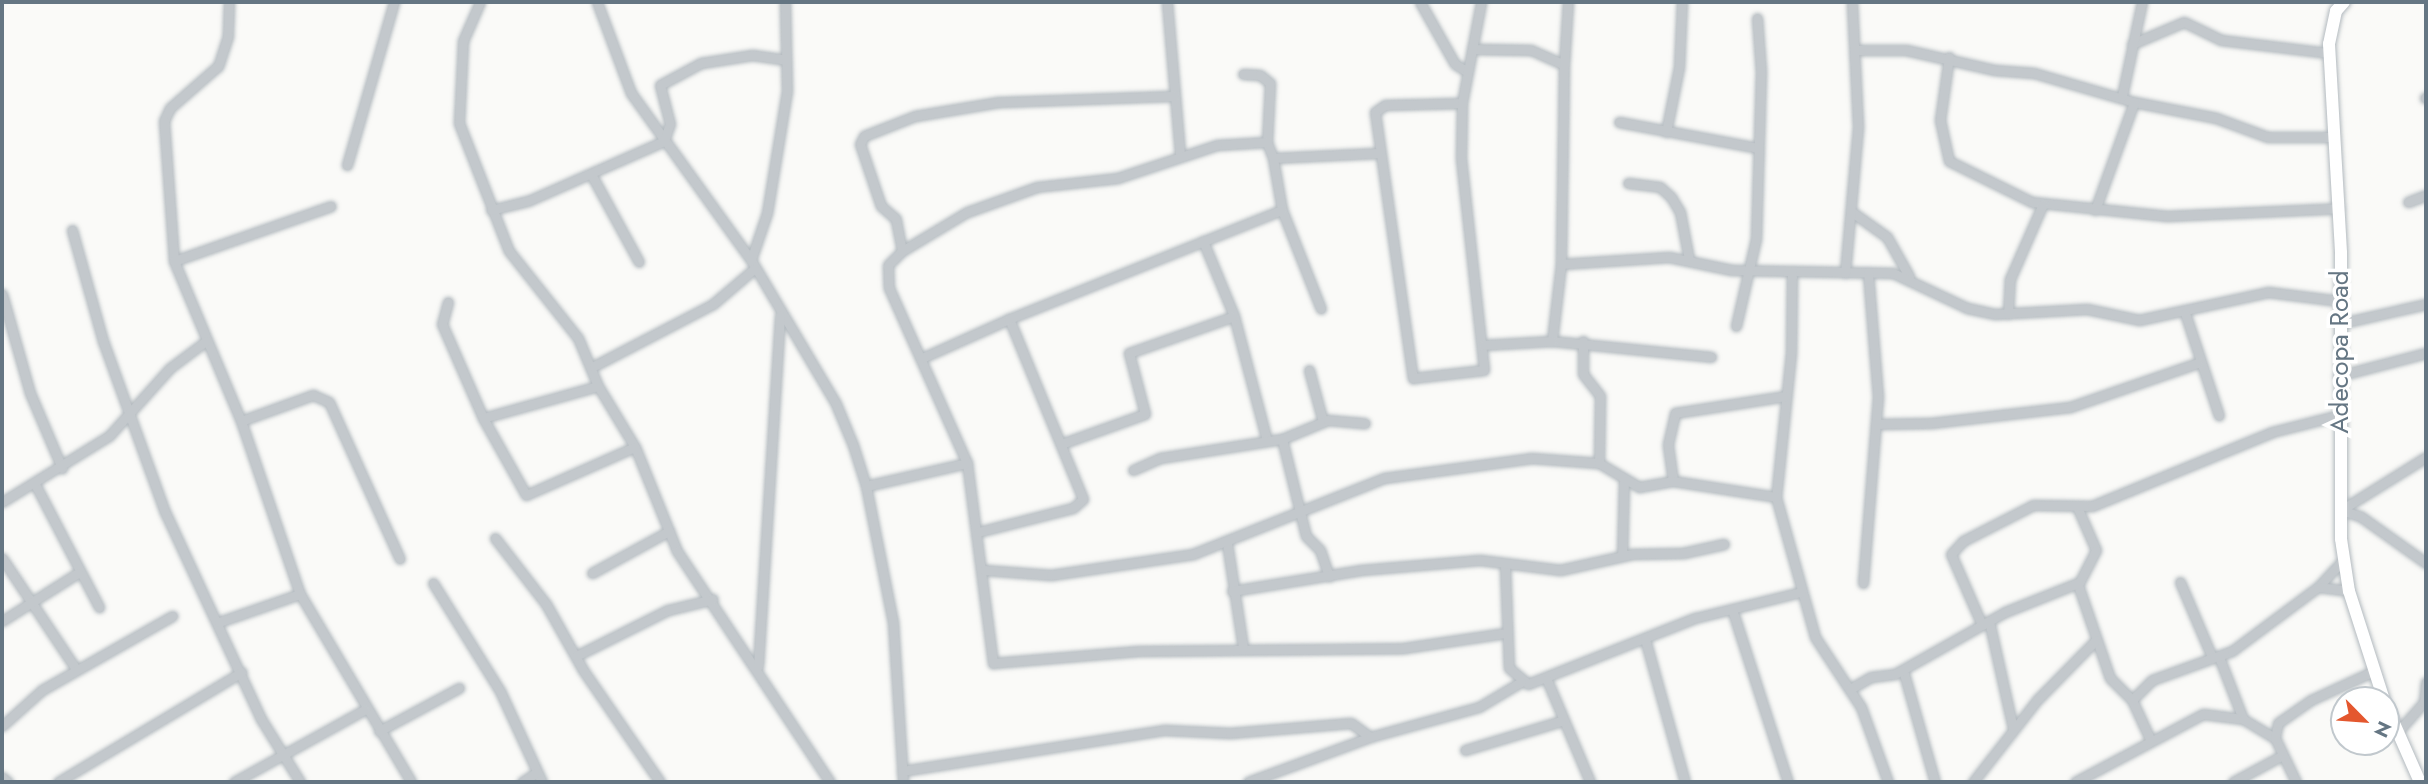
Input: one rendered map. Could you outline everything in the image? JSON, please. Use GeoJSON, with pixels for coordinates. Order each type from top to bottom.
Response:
{"type":"FeatureCollection","features":[{"type":"Feature","properties":{"kind":"street"},"geometry":{"type":"LineString","coordinates":[[229,2],[228,36],[218,65],[170,108],[164,121],[174,261],[241,421],[300,594],[364,710],[411,782]]}},
{"type":"Feature","properties":{"kind":"street"},"geometry":{"type":"LineString","coordinates":[[347,165],[394,2]]}},
{"type":"Feature","properties":{"kind":"street"},"geometry":{"type":"LineString","coordinates":[[480,2],[463,41],[459,123],[509,251],[594,366],[598,386],[635,447],[677,551],[713,599],[830,782]]}},
{"type":"Feature","properties":{"kind":"street"},"geometry":{"type":"LineString","coordinates":[[597,2],[631,93],[752,264],[780,316],[836,404],[866,486],[893,622],[902,782]]}},
{"type":"Feature","properties":{"kind":"street"},"geometry":{"type":"LineString","coordinates":[[594,366],[652,331],[713,304],[752,264],[767,213],[787,91],[785,2]]}},
{"type":"Feature","properties":{"kind":"street"},"geometry":{"type":"LineString","coordinates":[[1167,2],[1181,154]]}},
{"type":"Feature","properties":{"kind":"street"},"geometry":{"type":"LineString","coordinates":[[1420,2],[1455,64],[1466,71]]}},
{"type":"Feature","properties":{"kind":"street"},"geometry":{"type":"LineString","coordinates":[[1462,103],[1379,107],[1373,126],[1411,375],[1479,372],[1483,345],[1461,157],[1462,103],[1466,71],[1481,2]]}},
{"type":"Feature","properties":{"kind":"street"},"geometry":{"type":"LineString","coordinates":[[1552,341],[1562,264],[1564,65],[1568,2]]}},
{"type":"Feature","properties":{"kind":"street"},"geometry":{"type":"LineString","coordinates":[[1666,132],[1679,67],[1682,2]]}},
{"type":"Feature","properties":{"kind":"street"},"geometry":{"type":"LineString","coordinates":[[1845,272],[1852,212],[1856,50],[1852,2]]}},
{"type":"Feature","properties":{"kind":"street"},"geometry":{"type":"LineString","coordinates":[[2122,96],[2142,2]]}},
{"type":"Feature","properties":{"kind":"street","name":"Adecopa Road"},"geometry":{"type":"LineString","coordinates":[[2344,2],[2331,25],[2329,53],[2340,208],[2338,376],[2343,561],[2349,592],[2379,686]]}},
{"type":"Feature","properties":{"kind":"street"},"geometry":{"type":"LineString","coordinates":[[1736,326],[1752,271],[1758,148],[1757,18]]}},
{"type":"Feature","properties":{"kind":"street"},"geometry":{"type":"LineString","coordinates":[[2132,44],[2150,41],[2169,24],[2184,22],[2221,40],[2329,53]]}},
{"type":"Feature","properties":{"kind":"street"},"geometry":{"type":"LineString","coordinates":[[1472,48],[1531,50],[1564,65]]}},
{"type":"Feature","properties":{"kind":"street"},"geometry":{"type":"LineString","coordinates":[[1856,50],[1949,58],[2122,96],[2134,102],[2216,118],[2268,137],[2336,137]]}},
{"type":"Feature","properties":{"kind":"street"},"geometry":{"type":"LineString","coordinates":[[492,210],[528,201],[664,141],[670,124],[660,85],[722,57],[786,60]]}},
{"type":"Feature","properties":{"kind":"street"},"geometry":{"type":"LineString","coordinates":[[1949,58],[1940,121],[1949,161],[2043,204],[2167,216],[2340,208]]}},
{"type":"Feature","properties":{"kind":"street"},"geometry":{"type":"LineString","coordinates":[[1243,74],[1260,75],[1270,83],[1267,142],[1273,158],[1282,210],[1321,309]]}},
{"type":"Feature","properties":{"kind":"street"},"geometry":{"type":"LineString","coordinates":[[902,251],[897,219],[881,206],[868,169],[860,144],[864,136],[915,116],[999,102],[1174,96]]}},
{"type":"Feature","properties":{"kind":"street"},"geometry":{"type":"LineString","coordinates":[[2095,210],[2134,102]]}},
{"type":"Feature","properties":{"kind":"street"},"geometry":{"type":"LineString","coordinates":[[1619,122],[1758,148]]}},
{"type":"Feature","properties":{"kind":"street"},"geometry":{"type":"LineString","coordinates":[[1267,142],[1181,154],[1118,178],[1011,194],[902,251],[886,274],[967,463],[984,570],[993,663],[1139,651],[1213,654],[1244,648],[1404,648],[1505,632]]}},
{"type":"Feature","properties":{"kind":"street"},"geometry":{"type":"LineString","coordinates":[[1273,158],[1377,153]]}},
{"type":"Feature","properties":{"kind":"street"},"geometry":{"type":"LineString","coordinates":[[591,174],[639,262]]}},
{"type":"Feature","properties":{"kind":"street"},"geometry":{"type":"LineString","coordinates":[[1628,183],[1660,187],[1671,197],[1680,212],[1689,259]]}},
{"type":"Feature","properties":{"kind":"street"},"geometry":{"type":"LineString","coordinates":[[2409,202],[2426,195]]}},
{"type":"Feature","properties":{"kind":"street"},"geometry":{"type":"LineString","coordinates":[[2008,314],[2010,279],[2043,204]]}},
{"type":"Feature","properties":{"kind":"street"},"geometry":{"type":"LineString","coordinates":[[174,261],[331,206]]}},
{"type":"Feature","properties":{"kind":"street"},"geometry":{"type":"LineString","coordinates":[[922,358],[1009,319],[1282,210]]}},
{"type":"Feature","properties":{"kind":"street"},"geometry":{"type":"LineString","coordinates":[[1852,212],[1887,237],[1909,276]]}},
{"type":"Feature","properties":{"kind":"street"},"geometry":{"type":"LineString","coordinates":[[72,230],[103,341],[186,562],[219,622],[282,756],[300,782]]}},
{"type":"Feature","properties":{"kind":"street"},"geometry":{"type":"LineString","coordinates":[[1203,241],[1234,316],[1267,441]]}},
{"type":"Feature","properties":{"kind":"street"},"geometry":{"type":"LineString","coordinates":[[1562,264],[1689,259],[1752,271],[1868,272],[1909,276],[1980,312],[2008,314],[2087,309],[2139,320],[2185,313],[2267,292],[2339,301]]}},
{"type":"Feature","properties":{"kind":"street"},"geometry":{"type":"LineString","coordinates":[[1792,271],[1786,396],[1776,497],[1815,637],[1850,689],[1873,734],[1888,782]]}},
{"type":"Feature","properties":{"kind":"street"},"geometry":{"type":"LineString","coordinates":[[1863,583],[1877,424],[1878,368],[1868,272]]}},
{"type":"Feature","properties":{"kind":"street"},"geometry":{"type":"LineString","coordinates":[[2,293],[30,393],[62,468]]}},
{"type":"Feature","properties":{"kind":"street"},"geometry":{"type":"LineString","coordinates":[[448,302],[442,324],[483,418],[526,495],[635,447]]}},
{"type":"Feature","properties":{"kind":"street"},"geometry":{"type":"LineString","coordinates":[[2338,324],[2426,304]]}},
{"type":"Feature","properties":{"kind":"street"},"geometry":{"type":"LineString","coordinates":[[2185,313],[2197,363],[2219,416]]}},
{"type":"Feature","properties":{"kind":"street"},"geometry":{"type":"LineString","coordinates":[[758,667],[780,316]]}},
{"type":"Feature","properties":{"kind":"street"},"geometry":{"type":"LineString","coordinates":[[1061,444],[1145,414],[1129,353],[1234,316]]}},
{"type":"Feature","properties":{"kind":"street"},"geometry":{"type":"LineString","coordinates":[[978,532],[1080,506],[1079,480],[1061,444],[1009,319]]}},
{"type":"Feature","properties":{"kind":"street"},"geometry":{"type":"LineString","coordinates":[[2,502],[62,468],[131,415],[170,368],[206,341]]}},
{"type":"Feature","properties":{"kind":"street"},"geometry":{"type":"LineString","coordinates":[[1483,345],[1583,341],[1711,357]]}},
{"type":"Feature","properties":{"kind":"street"},"geometry":{"type":"LineString","coordinates":[[1583,341],[1583,374],[1600,396],[1600,463]]}},
{"type":"Feature","properties":{"kind":"street"},"geometry":{"type":"LineString","coordinates":[[2338,376],[2426,353]]}},
{"type":"Feature","properties":{"kind":"street"},"geometry":{"type":"LineString","coordinates":[[1877,424],[1931,423],[2070,407],[2197,363]]}},
{"type":"Feature","properties":{"kind":"street"},"geometry":{"type":"LineString","coordinates":[[1309,370],[1323,422]]}},
{"type":"Feature","properties":{"kind":"street"},"geometry":{"type":"LineString","coordinates":[[483,418],[598,386]]}},
{"type":"Feature","properties":{"kind":"street"},"geometry":{"type":"LineString","coordinates":[[241,421],[313,395],[329,402],[400,559]]}},
{"type":"Feature","properties":{"kind":"street"},"geometry":{"type":"LineString","coordinates":[[1673,481],[1668,444],[1675,413],[1786,396]]}},
{"type":"Feature","properties":{"kind":"street"},"geometry":{"type":"LineString","coordinates":[[2013,729],[1986,623],[1951,554],[1963,541],[2033,505],[2078,509],[2272,432],[2339,415]]}},
{"type":"Feature","properties":{"kind":"street"},"geometry":{"type":"LineString","coordinates":[[1133,470],[1160,458],[1282,439],[1323,422],[1365,423]]}},
{"type":"Feature","properties":{"kind":"street"},"geometry":{"type":"LineString","coordinates":[[1282,439],[1303,507],[1306,536],[1320,550],[1329,576]]}},
{"type":"Feature","properties":{"kind":"street"},"geometry":{"type":"LineString","coordinates":[[2341,510],[2426,457]]}},
{"type":"Feature","properties":{"kind":"street"},"geometry":{"type":"LineString","coordinates":[[984,570],[1051,575],[1160,560],[1227,543],[1303,507],[1384,478],[1531,458],[1600,463],[1624,482],[1639,487],[1673,481],[1776,497]]}},
{"type":"Feature","properties":{"kind":"street"},"geometry":{"type":"LineString","coordinates":[[866,486],[967,463]]}},
{"type":"Feature","properties":{"kind":"street"},"geometry":{"type":"LineString","coordinates":[[1622,556],[1624,482]]}},
{"type":"Feature","properties":{"kind":"street"},"geometry":{"type":"LineString","coordinates":[[35,484],[78,573],[99,607]]}},
{"type":"Feature","properties":{"kind":"street"},"geometry":{"type":"LineString","coordinates":[[1850,689],[1903,670],[1986,623],[2078,583],[2096,550],[2078,509]]}},
{"type":"Feature","properties":{"kind":"street"},"geometry":{"type":"LineString","coordinates":[[2341,510],[2360,516],[2426,563]]}},
{"type":"Feature","properties":{"kind":"street"},"geometry":{"type":"LineString","coordinates":[[592,573],[669,531]]}},
{"type":"Feature","properties":{"kind":"street"},"geometry":{"type":"LineString","coordinates":[[495,538],[546,604],[576,656],[660,782]]}},
{"type":"Feature","properties":{"kind":"street"},"geometry":{"type":"LineString","coordinates":[[1227,543],[1232,591],[1244,648]]}},
{"type":"Feature","properties":{"kind":"street"},"geometry":{"type":"LineString","coordinates":[[1232,591],[1329,576],[1479,560],[1505,566],[1560,570],[1622,556],[1724,544]]}},
{"type":"Feature","properties":{"kind":"street"},"geometry":{"type":"LineString","coordinates":[[2,558],[33,600],[76,669]]}},
{"type":"Feature","properties":{"kind":"street"},"geometry":{"type":"LineString","coordinates":[[2132,700],[2152,680],[2215,657],[2318,587],[2343,561]]}},
{"type":"Feature","properties":{"kind":"street"},"geometry":{"type":"LineString","coordinates":[[1505,566],[1505,632],[1509,667],[1521,682]]}},
{"type":"Feature","properties":{"kind":"street"},"geometry":{"type":"LineString","coordinates":[[2,621],[78,573]]}},
{"type":"Feature","properties":{"kind":"street"},"geometry":{"type":"LineString","coordinates":[[2180,582],[2243,719]]}},
{"type":"Feature","properties":{"kind":"street"},"geometry":{"type":"LineString","coordinates":[[433,583],[500,691],[542,782]]}},
{"type":"Feature","properties":{"kind":"street"},"geometry":{"type":"LineString","coordinates":[[2078,583],[2110,678],[2132,700],[2150,739]]}},
{"type":"Feature","properties":{"kind":"street"},"geometry":{"type":"LineString","coordinates":[[2318,587],[2349,592]]}},
{"type":"Feature","properties":{"kind":"street"},"geometry":{"type":"LineString","coordinates":[[1248,782],[1370,737],[1479,707],[1521,682],[1547,680],[1645,639],[1732,609],[1801,592]]}},
{"type":"Feature","properties":{"kind":"street"},"geometry":{"type":"LineString","coordinates":[[219,622],[300,594]]}},
{"type":"Feature","properties":{"kind":"street"},"geometry":{"type":"LineString","coordinates":[[576,656],[667,610],[713,599]]}},
{"type":"Feature","properties":{"kind":"street"},"geometry":{"type":"LineString","coordinates":[[1732,609],[1788,782]]}},
{"type":"Feature","properties":{"kind":"street"},"geometry":{"type":"LineString","coordinates":[[2,726],[76,669],[172,616]]}},
{"type":"Feature","properties":{"kind":"street"},"geometry":{"type":"LineString","coordinates":[[1645,639],[1685,782]]}},
{"type":"Feature","properties":{"kind":"street"},"geometry":{"type":"LineString","coordinates":[[1973,782],[2013,729],[2096,639]]}},
{"type":"Feature","properties":{"kind":"street"},"geometry":{"type":"LineString","coordinates":[[1903,670],[1935,782]]}},
{"type":"Feature","properties":{"kind":"street"},"geometry":{"type":"LineString","coordinates":[[2275,738],[2278,723],[2291,711],[2374,671]]}},
{"type":"Feature","properties":{"kind":"street"},"geometry":{"type":"LineString","coordinates":[[58,782],[242,672]]}},
{"type":"Feature","properties":{"kind":"street"},"geometry":{"type":"LineString","coordinates":[[1547,680],[1561,721],[1590,782]]}},
{"type":"Feature","properties":{"kind":"street"},"geometry":{"type":"LineString","coordinates":[[2400,729],[2424,702],[2426,682]]}},
{"type":"Feature","properties":{"kind":"street"},"geometry":{"type":"LineString","coordinates":[[379,731],[459,688]]}},
{"type":"Feature","properties":{"kind":"street"},"geometry":{"type":"LineString","coordinates":[[234,782],[364,710]]}},
{"type":"Feature","properties":{"kind":"street"},"geometry":{"type":"LineString","coordinates":[[2075,782],[2150,739],[2203,714],[2243,719],[2275,738],[2297,782]]}},
{"type":"Feature","properties":{"kind":"street"},"geometry":{"type":"LineString","coordinates":[[1465,750],[1561,721]]}},
{"type":"Feature","properties":{"kind":"street"},"geometry":{"type":"LineString","coordinates":[[902,771],[1165,730],[1230,733],[1350,723],[1370,737]]}},
{"type":"Feature","properties":{"kind":"street"},"geometry":{"type":"LineString","coordinates":[[2400,742],[2420,782]]}},
{"type":"Feature","properties":{"kind":"street"},"geometry":{"type":"LineString","coordinates":[[2233,782],[2283,755]]}},
{"type":"Feature","properties":{"kind":"street"},"geometry":{"type":"LineString","coordinates":[[522,782],[536,773]]}},
{"type":"Feature","properties":{"kind":"street"},"geometry":{"type":"LineString","coordinates":[[2,777],[8,782]]}}]}
